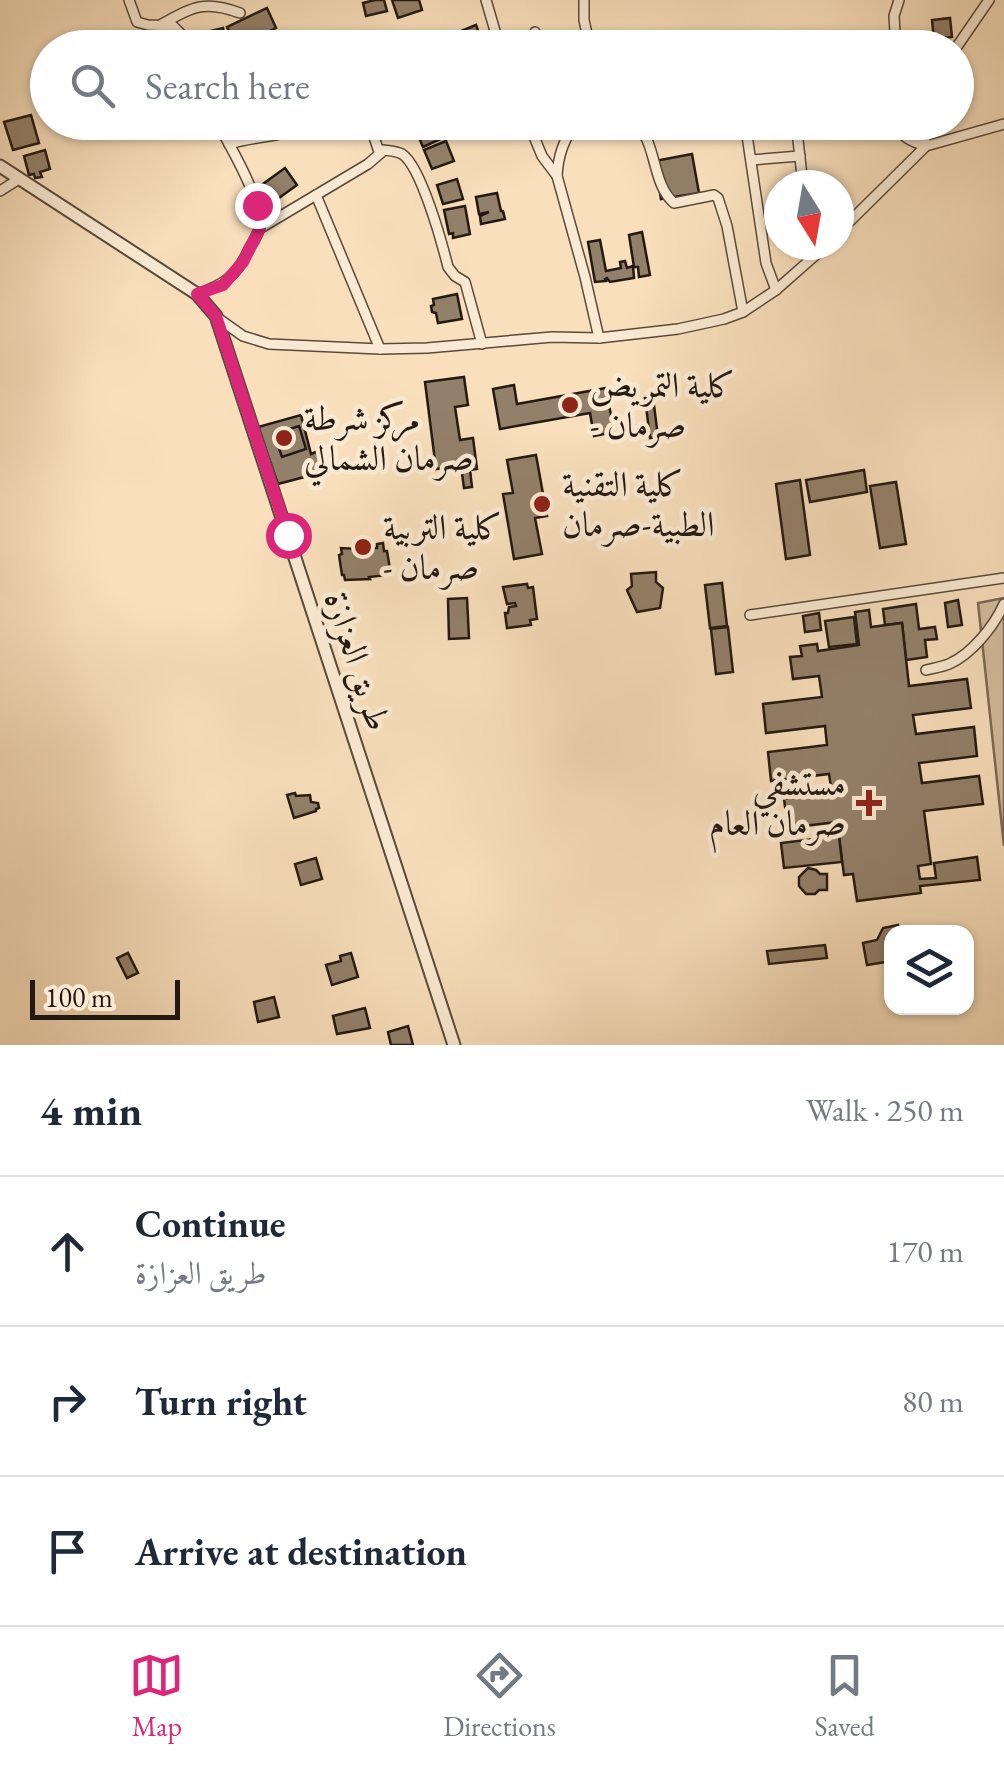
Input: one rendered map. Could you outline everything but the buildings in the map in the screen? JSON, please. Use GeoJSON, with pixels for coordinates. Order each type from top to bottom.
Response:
{"type":"FeatureCollection","features":[{"type":"Feature","properties":{"kind":"street"},"geometry":{"type":"LineString","coordinates":[[129,0],[138,22],[173,26],[176,30]]}},
{"type":"Feature","properties":{"kind":"street"},"geometry":{"type":"LineString","coordinates":[[486,0],[495,30]]}},
{"type":"Feature","properties":{"kind":"street"},"geometry":{"type":"LineString","coordinates":[[584,0],[586,30]]}},
{"type":"Feature","properties":{"kind":"street"},"geometry":{"type":"LineString","coordinates":[[895,30],[894,16],[900,0]]}},
{"type":"Feature","properties":{"kind":"street"},"geometry":{"type":"LineString","coordinates":[[968,30],[989,0]]}},
{"type":"Feature","properties":{"kind":"street"},"geometry":{"type":"LineString","coordinates":[[162,24],[208,2],[222,2],[240,13]]}},
{"type":"Feature","properties":{"kind":"street"},"geometry":{"type":"LineString","coordinates":[[974,132],[1004,124]]}},
{"type":"Feature","properties":{"kind":"street"},"geometry":{"type":"LineString","coordinates":[[227,140],[257,205],[260,228]]}},
{"type":"Feature","properties":{"kind":"street"},"geometry":{"type":"LineString","coordinates":[[229,144],[243,140]]}},
{"type":"Feature","properties":{"kind":"street"},"geometry":{"type":"LineString","coordinates":[[375,140],[383,152]]}},
{"type":"Feature","properties":{"kind":"street"},"geometry":{"type":"LineString","coordinates":[[535,140],[557,176]]}},
{"type":"Feature","properties":{"kind":"street"},"geometry":{"type":"LineString","coordinates":[[565,140],[557,176],[599,338]]}},
{"type":"Feature","properties":{"kind":"street"},"geometry":{"type":"LineString","coordinates":[[648,140],[669,200],[718,198],[743,312]]}},
{"type":"Feature","properties":{"kind":"street"},"geometry":{"type":"LineString","coordinates":[[747,140],[766,264],[776,290]]}},
{"type":"Feature","properties":{"kind":"street"},"geometry":{"type":"LineString","coordinates":[[798,140],[801,170]]}},
{"type":"Feature","properties":{"kind":"street"},"geometry":{"type":"LineString","coordinates":[[910,140],[926,146]]}},
{"type":"Feature","properties":{"kind":"street"},"geometry":{"type":"LineString","coordinates":[[925,140],[926,146]]}},
{"type":"Feature","properties":{"kind":"street"},"geometry":{"type":"LineString","coordinates":[[854,217],[926,146],[947,140]]}},
{"type":"Feature","properties":{"kind":"street"},"geometry":{"type":"LineString","coordinates":[[197,294],[223,285],[243,262],[260,228],[383,152],[398,151],[406,156],[422,185],[448,267],[465,282],[482,344]]}},
{"type":"Feature","properties":{"kind":"street"},"geometry":{"type":"LineString","coordinates":[[750,160],[800,156]]}},
{"type":"Feature","properties":{"kind":"street","name":"طريق العزازة"},"geometry":{"type":"LineString","coordinates":[[0,166],[197,294],[216,316],[454,1045]]}},
{"type":"Feature","properties":{"kind":"street"},"geometry":{"type":"LineString","coordinates":[[0,191],[20,179]]}},
{"type":"Feature","properties":{"kind":"street"},"geometry":{"type":"LineString","coordinates":[[316,195],[380,349]]}},
{"type":"Feature","properties":{"kind":"street"},"geometry":{"type":"LineString","coordinates":[[216,316],[242,336],[268,344],[380,349],[552,337],[599,338],[678,329],[743,312],[776,290],[807,260]]}},
{"type":"Feature","properties":{"kind":"street"},"geometry":{"type":"LineString","coordinates":[[750,615],[1004,578]]}},
{"type":"Feature","properties":{"kind":"street"},"geometry":{"type":"LineString","coordinates":[[926,670],[950,664],[968,652],[1004,604]]}},
{"type":"Feature","properties":{"kind":"shaded area"},"geometry":{"type":"Polygon","coordinates":[[[1004,598],[1004,846],[978,603],[1004,598]]]}},
{"type":"Feature","properties":{"kind":"place","name":"كلية التمريض - صرمان"},"geometry":{"type":"Point","coordinates":[570,405]}},
{"type":"Feature","properties":{"kind":"place","name":"مركز شرطة صرمان الشمالي"},"geometry":{"type":"Point","coordinates":[284,438]}},
{"type":"Feature","properties":{"kind":"place","name":"كلية التقنية الطبية-صرمان"},"geometry":{"type":"Point","coordinates":[542,504]}},
{"type":"Feature","properties":{"kind":"place","name":"كلية التربية - صرمان"},"geometry":{"type":"Point","coordinates":[363,547]}},
{"type":"Feature","properties":{"kind":"place","name":"مستشفي صرمان العام"},"geometry":{"type":"Point","coordinates":[869,803]}},
{"type":"Feature","properties":{"kind":"route"},"geometry":{"type":"LineString","coordinates":[[257,205],[260,228],[243,262],[223,285],[197,294],[216,316],[288,535]]}}]}
